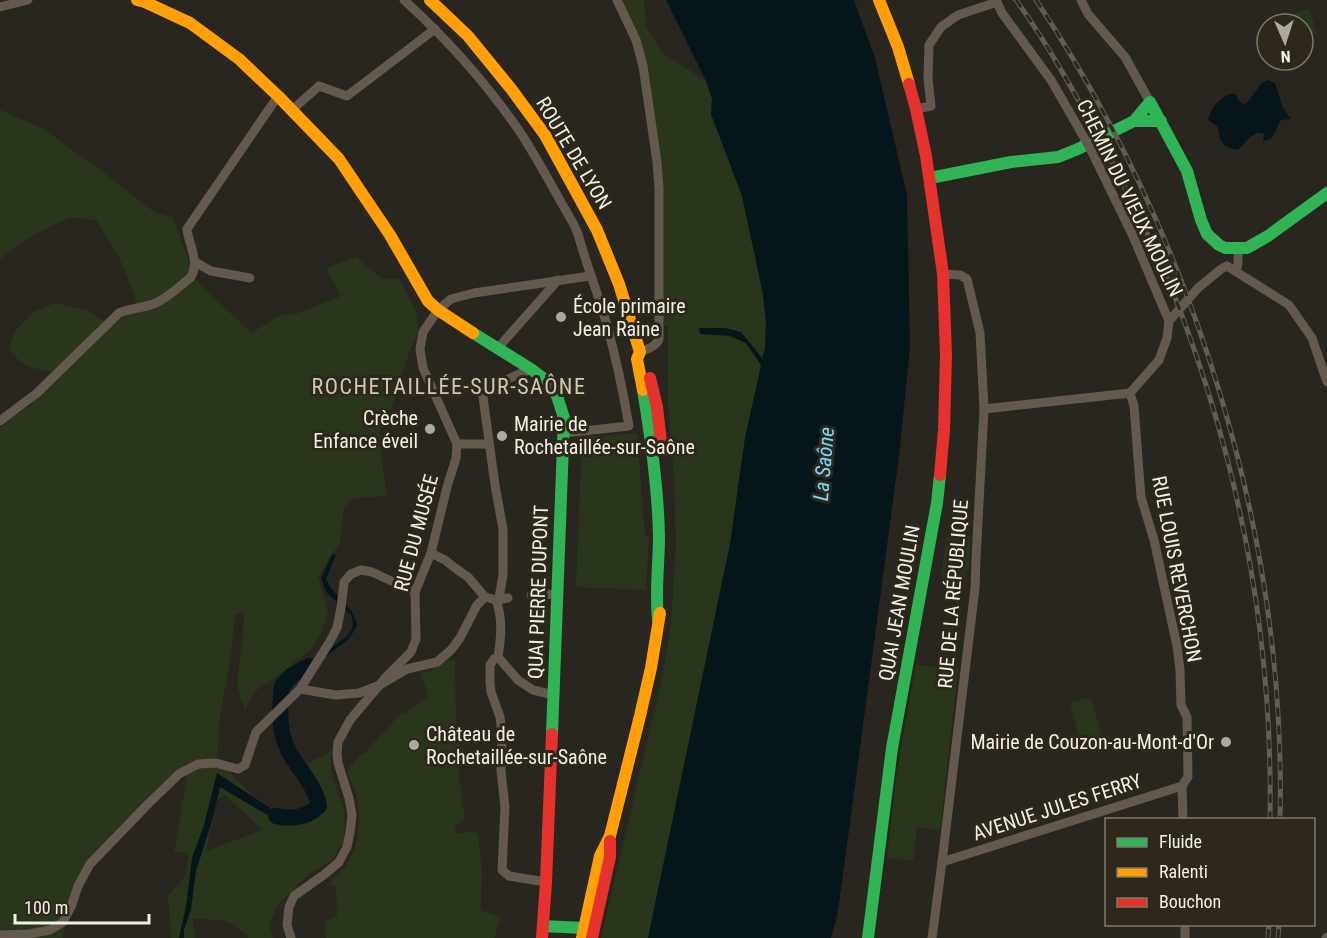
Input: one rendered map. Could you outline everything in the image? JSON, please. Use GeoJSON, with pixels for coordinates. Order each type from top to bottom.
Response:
{"type":"FeatureCollection","features":[{"type":"Feature","properties":{"kind":"main road","name":"QUAI PIERRE DUPONT"},"geometry":{"type":"LineString","coordinates":[[137,0],[190,23],[239,59],[339,159],[390,235],[428,301],[497,349],[531,369],[548,382],[557,396],[564,418],[564,433],[542,932]]}},
{"type":"Feature","properties":{"kind":"main road","name":"ROUTE DE LYON"},"geometry":{"type":"LineString","coordinates":[[430,0],[468,36],[545,135],[597,230],[619,284],[640,352],[638,359],[651,436],[658,513],[656,602],[658,619],[651,668],[610,836],[610,857],[586,935]]}},
{"type":"Feature","properties":{"kind":"main road","name":"QUAI JEAN MOULIN"},"geometry":{"type":"LineString","coordinates":[[868,938],[892,748],[937,502],[945,404],[946,355],[943,274],[926,156],[916,109],[898,47],[879,0]]}},
{"type":"Feature","properties":{"kind":"main road"},"geometry":{"type":"LineString","coordinates":[[930,178],[1011,162],[1058,157],[1134,122],[1150,102],[1187,171],[1207,234],[1219,245],[1247,248],[1268,236],[1327,193]]}},
{"type":"Feature","properties":{"kind":"main road"},"geometry":{"type":"LineString","coordinates":[[1134,122],[1161,122]]}},
{"type":"Feature","properties":{"kind":"main road"},"geometry":{"type":"LineString","coordinates":[[542,932],[586,935]]}},
{"type":"Feature","properties":{"kind":"street"},"geometry":{"type":"LineString","coordinates":[[0,7],[28,0]]}},
{"type":"Feature","properties":{"kind":"street"},"geometry":{"type":"LineString","coordinates":[[404,0],[435,28],[483,84],[522,136],[578,234],[617,362],[629,426],[564,433]]}},
{"type":"Feature","properties":{"kind":"street"},"geometry":{"type":"LineString","coordinates":[[617,0],[636,40],[643,66],[659,189],[659,339],[658,343],[651,348],[640,352]]}},
{"type":"Feature","properties":{"kind":"street"},"geometry":{"type":"LineString","coordinates":[[1081,0],[1088,15],[1125,57],[1150,102]]}},
{"type":"Feature","properties":{"kind":"street"},"geometry":{"type":"LineString","coordinates":[[916,109],[931,106],[928,78],[929,45],[941,27],[958,15],[997,1]]}},
{"type":"Feature","properties":{"kind":"street","name":"CHEMIN DU VIEUX MOULIN"},"geometry":{"type":"LineString","coordinates":[[997,1],[1002,13],[1051,80],[1088,145],[1132,234],[1169,321]]}},
{"type":"Feature","properties":{"kind":"street"},"geometry":{"type":"LineString","coordinates":[[292,110],[319,86],[347,96],[435,28]]}},
{"type":"Feature","properties":{"kind":"street"},"geometry":{"type":"LineString","coordinates":[[0,420],[37,393],[119,313],[158,302],[191,277],[195,262],[188,241],[187,229],[278,96]]}},
{"type":"Feature","properties":{"kind":"street"},"geometry":{"type":"LineString","coordinates":[[1231,248],[1232,268]]}},
{"type":"Feature","properties":{"kind":"street"},"geometry":{"type":"LineString","coordinates":[[195,262],[211,271],[250,278]]}},
{"type":"Feature","properties":{"kind":"street"},"geometry":{"type":"LineString","coordinates":[[984,409],[1130,393],[1159,360],[1167,338],[1169,321],[1198,288],[1221,269],[1232,268],[1289,305],[1312,338],[1327,382]]}},
{"type":"Feature","properties":{"kind":"street","name":"RUE DE LA RÉPUBLIQUE"},"geometry":{"type":"LineString","coordinates":[[932,938],[975,588],[984,409],[980,333],[967,279],[960,275],[943,274]]}},
{"type":"Feature","properties":{"kind":"street"},"geometry":{"type":"LineString","coordinates":[[489,444],[457,444],[423,368],[420,349],[423,332],[438,310],[451,299],[474,293],[590,276]]}},
{"type":"Feature","properties":{"kind":"street"},"geometry":{"type":"LineString","coordinates":[[497,349],[558,280]]}},
{"type":"Feature","properties":{"kind":"street"},"geometry":{"type":"LineString","coordinates":[[1318,355],[1327,348]]}},
{"type":"Feature","properties":{"kind":"street"},"geometry":{"type":"LineString","coordinates":[[496,600],[499,598],[503,575],[503,529],[483,397],[480,391],[531,369]]}},
{"type":"Feature","properties":{"kind":"street","name":"RUE LOUIS REVERCHON"},"geometry":{"type":"LineString","coordinates":[[1130,393],[1134,406],[1141,497],[1154,540],[1177,646],[1181,705],[1187,717],[1188,777],[1182,786],[1183,818]]}},
{"type":"Feature","properties":{"kind":"street","name":"RUE DU MUSÉE"},"geometry":{"type":"LineString","coordinates":[[291,938],[287,925],[289,907],[294,896],[339,862],[347,847],[352,815],[338,763],[338,742],[350,720],[387,676],[411,652],[416,639],[415,592],[431,553],[456,458],[457,444]]}},
{"type":"Feature","properties":{"kind":"street"},"geometry":{"type":"LineString","coordinates":[[431,553],[468,577],[485,597],[496,600],[508,598]]}},
{"type":"Feature","properties":{"kind":"street"},"geometry":{"type":"LineString","coordinates":[[0,935],[29,934],[50,930],[63,922],[90,864],[179,774],[198,764],[216,763],[238,769],[245,765],[256,732],[300,689],[337,628],[344,582],[351,574],[361,570],[372,572],[415,592]]}},
{"type":"Feature","properties":{"kind":"street"},"geometry":{"type":"LineString","coordinates":[[531,595],[558,594]]}},
{"type":"Feature","properties":{"kind":"street"},"geometry":{"type":"LineString","coordinates":[[300,689],[336,695],[359,693],[380,685],[407,669],[437,663],[460,638],[477,605],[485,597]]}},
{"type":"Feature","properties":{"kind":"street"},"geometry":{"type":"LineString","coordinates":[[496,600],[499,607],[501,638],[498,657],[490,665],[491,692],[500,717],[502,734],[501,771],[505,807],[502,870],[509,876],[546,882]]}},
{"type":"Feature","properties":{"kind":"street"},"geometry":{"type":"LineString","coordinates":[[498,657],[518,680],[533,690],[554,695]]}},
{"type":"Feature","properties":{"kind":"street","name":"AVENUE JULES FERRY"},"geometry":{"type":"LineString","coordinates":[[942,862],[1182,786]]}},
{"type":"Feature","properties":{"kind":"green space"},"geometry":{"type":"Polygon","coordinates":[[[620,0],[644,0],[646,25],[661,52],[706,81],[712,99],[711,114],[742,196],[763,294],[766,323],[765,349],[745,438],[730,544],[648,938],[601,938],[663,673],[671,624],[676,543],[674,476],[668,406],[668,326],[662,326],[660,172],[645,61],[620,0]]]}},
{"type":"Feature","properties":{"kind":"green space"},"geometry":{"type":"Polygon","coordinates":[[[0,110],[42,128],[154,212],[173,218],[195,279],[251,333],[279,316],[299,313],[341,296],[326,268],[356,257],[382,279],[400,279],[417,315],[418,334],[410,349],[392,409],[379,416],[383,473],[388,496],[355,498],[344,507],[340,542],[318,577],[328,612],[322,632],[310,650],[255,691],[245,709],[238,691],[244,612],[235,614],[231,655],[220,717],[217,759],[281,826],[312,822],[305,765],[331,751],[331,773],[345,813],[344,841],[331,861],[310,873],[278,904],[269,925],[273,938],[248,938],[227,921],[193,918],[195,938],[171,938],[168,895],[185,877],[189,852],[174,853],[189,763],[169,777],[142,802],[83,869],[69,898],[63,938],[0,938],[0,427],[32,404],[60,373],[37,369],[25,364],[9,349],[14,332],[33,312],[55,303],[88,311],[112,326],[138,305],[119,257],[96,220],[69,217],[28,238],[0,259],[0,110]],[[225,795],[217,800],[206,851],[262,830],[225,795]]]}},
{"type":"Feature","properties":{"kind":"green space"},"geometry":{"type":"Polygon","coordinates":[[[637,433],[645,536],[649,536],[646,590],[576,587],[582,437],[637,433]]]}},
{"type":"Feature","properties":{"kind":"green space"},"geometry":{"type":"Polygon","coordinates":[[[947,536],[971,536],[969,570],[966,570],[965,579],[941,576],[947,536]]]}},
{"type":"Feature","properties":{"kind":"green space"},"geometry":{"type":"Polygon","coordinates":[[[449,660],[455,661],[456,729],[461,730],[459,784],[463,787],[460,788],[464,796],[461,797],[465,818],[454,828],[457,833],[465,833],[465,831],[478,833],[482,871],[481,910],[501,918],[494,938],[326,938],[325,921],[337,916],[336,887],[330,882],[346,866],[358,835],[358,801],[347,770],[402,712],[404,714],[428,696],[421,672],[431,672],[432,666],[449,660]]]}},
{"type":"Feature","properties":{"kind":"green space"},"geometry":{"type":"Polygon","coordinates":[[[916,665],[958,669],[940,830],[917,827],[913,861],[887,858],[897,770],[916,665]]]}},
{"type":"Feature","properties":{"kind":"green space"},"geometry":{"type":"Polygon","coordinates":[[[1091,697],[1103,743],[1082,749],[1070,703],[1091,697]]]}},
{"type":"Feature","properties":{"kind":"water","name":"La Saône"},"geometry":{"type":"Polygon","coordinates":[[[666,0],[854,0],[875,58],[907,195],[910,347],[899,456],[837,917],[831,938],[648,938],[730,544],[745,438],[761,365],[746,343],[730,336],[700,334],[699,328],[726,328],[741,332],[762,358],[765,349],[766,323],[763,294],[742,196],[711,114],[712,99],[706,81],[666,0]]]}},
{"type":"Feature","properties":{"kind":"water"},"geometry":{"type":"Polygon","coordinates":[[[1268,80],[1275,83],[1283,108],[1291,119],[1281,120],[1270,139],[1263,141],[1264,134],[1257,133],[1238,150],[1224,145],[1218,128],[1208,120],[1215,106],[1222,98],[1231,94],[1235,94],[1241,103],[1246,104],[1261,84],[1268,80]]]}},
{"type":"Feature","properties":{"kind":"water"},"geometry":{"type":"Polygon","coordinates":[[[332,554],[336,555],[326,579],[333,591],[352,612],[357,626],[349,639],[319,662],[290,679],[290,674],[314,661],[347,636],[352,629],[351,615],[326,592],[321,578],[332,554]]]}},
{"type":"Feature","properties":{"kind":"water"},"geometry":{"type":"Polygon","coordinates":[[[298,761],[319,793],[322,807],[317,815],[303,821],[302,813],[313,803],[314,798],[310,787],[299,771],[298,761]]]}},
{"type":"Feature","properties":{"kind":"water"},"geometry":{"type":"Polygon","coordinates":[[[217,773],[273,810],[287,816],[296,815],[297,822],[284,823],[276,820],[220,787],[196,871],[184,938],[179,938],[186,907],[192,858],[204,825],[217,773]]]}},
{"type":"Feature","properties":{"kind":"waterway"},"geometry":{"type":"LineString","coordinates":[[276,816],[299,817],[319,806],[310,784],[285,744],[280,719],[282,686],[292,675],[309,666]]}},
{"type":"Feature","properties":{"kind":"railway"},"geometry":{"type":"LineString","coordinates":[[1016,0],[1069,84],[1132,201],[1172,290],[1202,374],[1221,436],[1250,562],[1266,690],[1270,755],[1270,818]]}},
{"type":"Feature","properties":{"kind":"railway"},"geometry":{"type":"LineString","coordinates":[[1036,0],[1092,91],[1141,188],[1184,288],[1219,392],[1247,498],[1267,605],[1278,713],[1280,818]]}},
{"type":"Feature","properties":{"kind":"railway"},"geometry":{"type":"LineString","coordinates":[[1268,938],[1269,926]]}},
{"type":"Feature","properties":{"kind":"railway"},"geometry":{"type":"LineString","coordinates":[[1278,938],[1279,926]]}},
{"type":"Feature","properties":{"kind":"traffic: fast"},"geometry":{"type":"LineString","coordinates":[[1134,121],[1150,102],[1187,171],[1207,234],[1225,248],[1247,248],[1268,236],[1327,193]]}},
{"type":"Feature","properties":{"kind":"traffic: fast"},"geometry":{"type":"LineString","coordinates":[[930,178],[1011,162],[1058,157],[1134,121],[1161,121]]}},
{"type":"Feature","properties":{"kind":"traffic: fast"},"geometry":{"type":"LineString","coordinates":[[473,333],[548,382],[557,396],[564,418],[552,734]]}},
{"type":"Feature","properties":{"kind":"traffic: fast"},"geometry":{"type":"LineString","coordinates":[[643,390],[657,499],[658,619]]}},
{"type":"Feature","properties":{"kind":"traffic: fast"},"geometry":{"type":"LineString","coordinates":[[868,938],[892,748],[937,503],[940,475]]}},
{"type":"Feature","properties":{"kind":"traffic: fast"},"geometry":{"type":"LineString","coordinates":[[543,926],[584,928]]}},
{"type":"Feature","properties":{"kind":"traffic: slow"},"geometry":{"type":"LineString","coordinates":[[137,0],[190,23],[239,59],[278,96],[339,159],[390,235],[428,301],[473,333]]}},
{"type":"Feature","properties":{"kind":"traffic: slow"},"geometry":{"type":"LineString","coordinates":[[430,0],[468,36],[545,135],[597,230],[619,284],[640,352],[637,359],[643,390]]}},
{"type":"Feature","properties":{"kind":"traffic: slow"},"geometry":{"type":"LineString","coordinates":[[879,0],[898,47],[909,84]]}},
{"type":"Feature","properties":{"kind":"traffic: slow"},"geometry":{"type":"LineString","coordinates":[[582,938],[600,856],[610,836],[640,716],[660,613]]}},
{"type":"Feature","properties":{"kind":"traffic: jam"},"geometry":{"type":"LineString","coordinates":[[909,84],[926,156],[943,274],[946,355],[940,475]]}},
{"type":"Feature","properties":{"kind":"traffic: jam"},"geometry":{"type":"LineString","coordinates":[[650,378],[657,407],[661,442]]}},
{"type":"Feature","properties":{"kind":"traffic: jam"},"geometry":{"type":"LineString","coordinates":[[542,938],[552,734]]}},
{"type":"Feature","properties":{"kind":"traffic: jam"},"geometry":{"type":"LineString","coordinates":[[592,938],[610,857],[610,841]]}},
{"type":"Feature","properties":{"kind":"place","name":"École primaire Jean Raine"},"geometry":{"type":"Point","coordinates":[561,317]}},
{"type":"Feature","properties":{"kind":"place","name":"Crèche Enfance éveil"},"geometry":{"type":"Point","coordinates":[430,429]}},
{"type":"Feature","properties":{"kind":"place","name":"Mairie de Rochetaillée-sur-Saône"},"geometry":{"type":"Point","coordinates":[502,436]}},
{"type":"Feature","properties":{"kind":"place","name":"Mairie de Couzon-au-Mont-d'Or"},"geometry":{"type":"Point","coordinates":[1226,742]}},
{"type":"Feature","properties":{"kind":"place","name":"Château de Rochetaillée-sur-Saône"},"geometry":{"type":"Point","coordinates":[414,745]}},
{"type":"Feature","properties":{"kind":"district","name":"ROCHETAILLÉE-SUR-SAÔNE"},"geometry":{"type":"Point","coordinates":[449,386]}}]}
